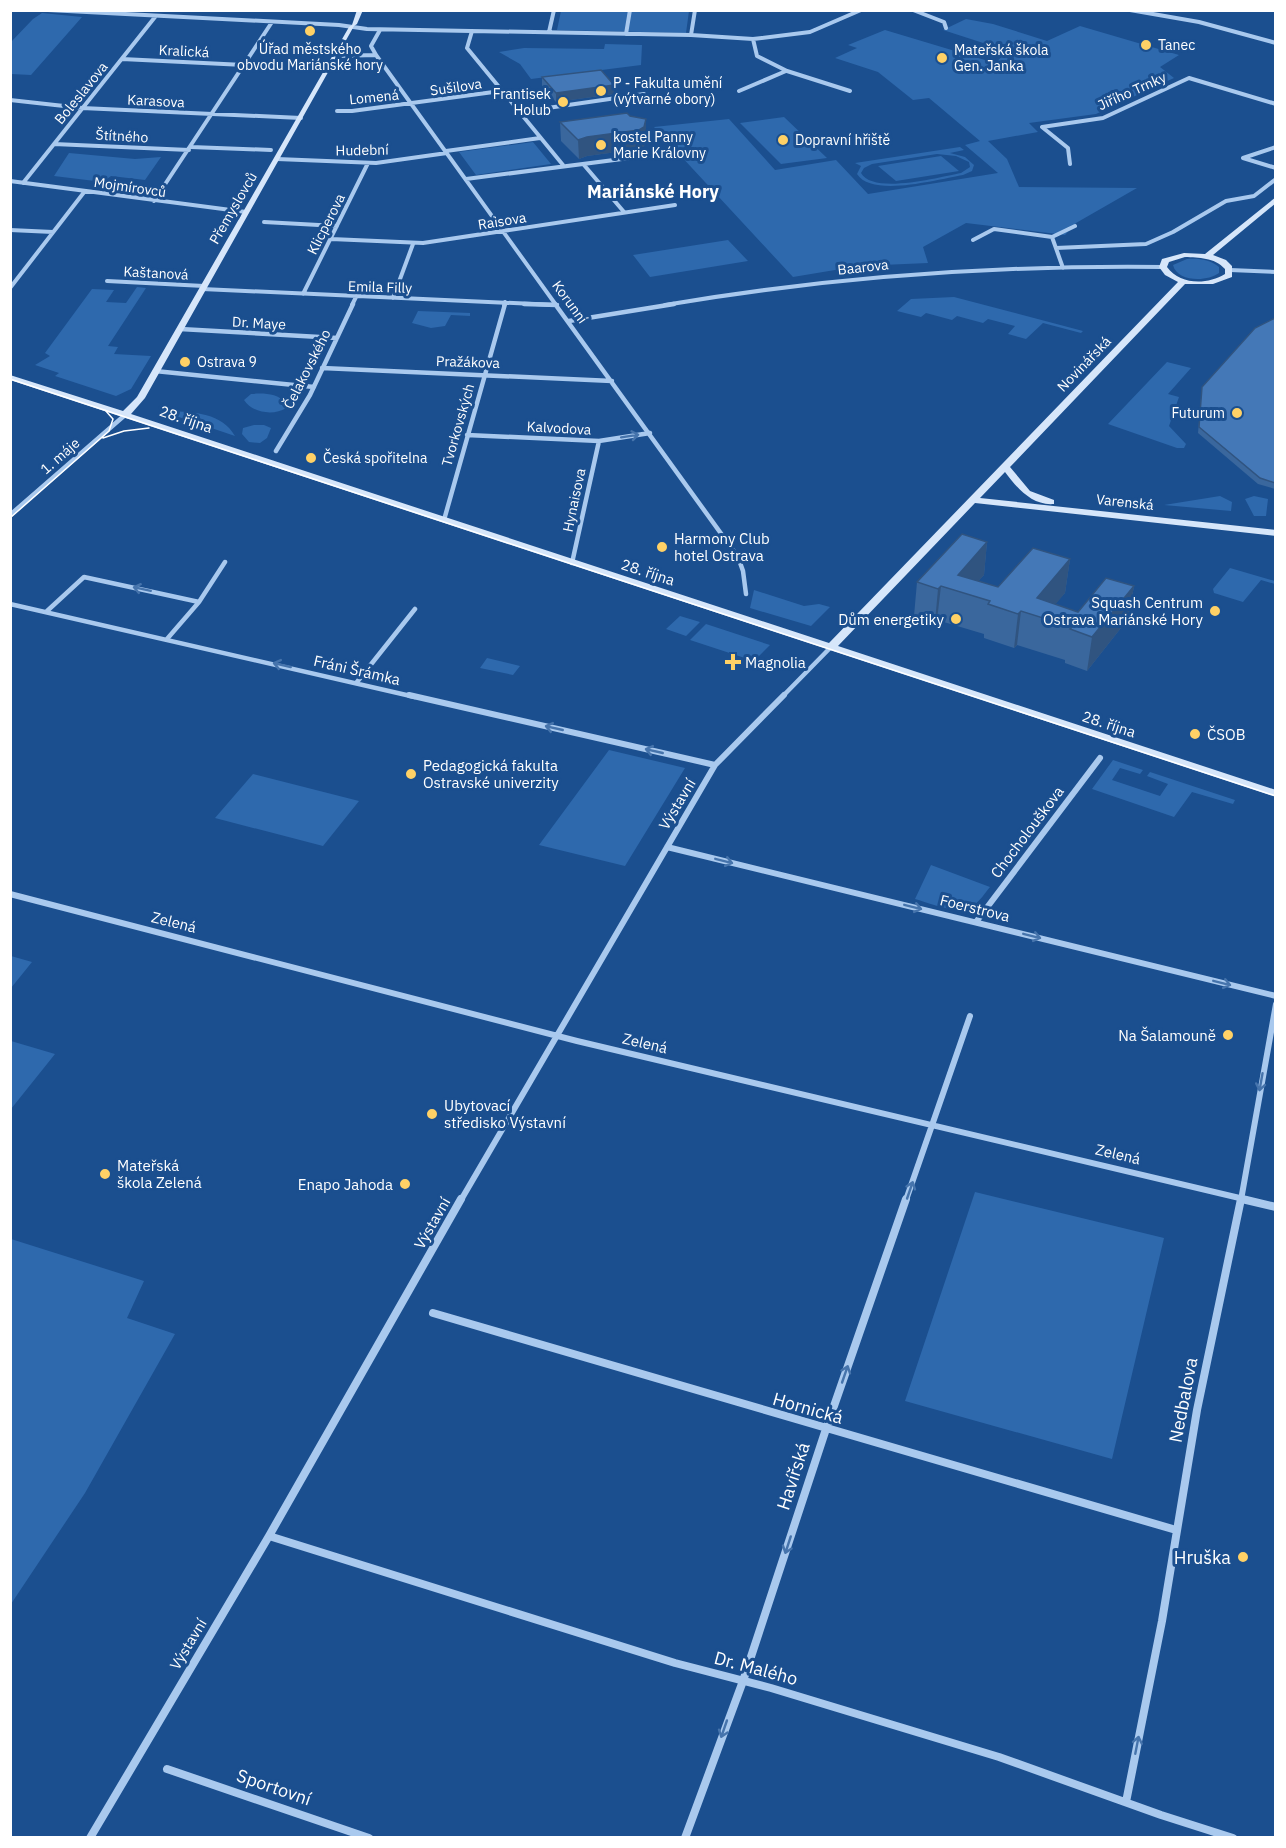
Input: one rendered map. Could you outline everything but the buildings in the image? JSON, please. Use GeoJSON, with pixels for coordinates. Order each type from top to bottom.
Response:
{"type":"FeatureCollection","features":[{"type":"Feature","properties":{"kind":"street"},"geometry":{"type":"LineString","coordinates":[[48,10],[353,25],[380,30],[691,35],[753,39],[810,32],[861,10]]}},
{"type":"Feature","properties":{"kind":"street","name":"Přemyslovců"},"geometry":{"type":"LineString","coordinates":[[125,415],[141,398],[360,10]]}},
{"type":"Feature","properties":{"kind":"street"},"geometry":{"type":"LineString","coordinates":[[549,32],[554,10]]}},
{"type":"Feature","properties":{"kind":"street"},"geometry":{"type":"LineString","coordinates":[[626,34],[630,10]]}},
{"type":"Feature","properties":{"kind":"street"},"geometry":{"type":"LineString","coordinates":[[691,35],[695,10]]}},
{"type":"Feature","properties":{"kind":"street"},"geometry":{"type":"LineString","coordinates":[[913,10],[944,22],[946,28]]}},
{"type":"Feature","properties":{"kind":"street"},"geometry":{"type":"LineString","coordinates":[[1130,10],[1199,22],[1275,44]]}},
{"type":"Feature","properties":{"kind":"street","name":"Boleslavova"},"geometry":{"type":"LineString","coordinates":[[23,183],[155,17]]}},
{"type":"Feature","properties":{"kind":"street"},"geometry":{"type":"LineString","coordinates":[[154,201],[272,22]]}},
{"type":"Feature","properties":{"kind":"street"},"geometry":{"type":"LineString","coordinates":[[336,56],[376,55],[371,46],[380,30]]}},
{"type":"Feature","properties":{"kind":"street"},"geometry":{"type":"LineString","coordinates":[[472,31],[467,48],[563,165]]}},
{"type":"Feature","properties":{"kind":"street"},"geometry":{"type":"LineString","coordinates":[[753,39],[757,56],[787,71],[850,91]]}},
{"type":"Feature","properties":{"kind":"street","name":"Korunní"},"geometry":{"type":"LineString","coordinates":[[376,55],[413,103],[738,557],[743,571],[746,594]]}},
{"type":"Feature","properties":{"kind":"street","name":"Kralická"},"geometry":{"type":"LineString","coordinates":[[123,59],[244,64]]}},
{"type":"Feature","properties":{"kind":"street"},"geometry":{"type":"LineString","coordinates":[[739,91],[787,71]]}},
{"type":"Feature","properties":{"kind":"street","name":"Jiřího Trnky"},"geometry":{"type":"LineString","coordinates":[[1070,164],[1068,147],[1042,127],[1103,118],[1189,78],[1275,104]]}},
{"type":"Feature","properties":{"kind":"street","name":"Sušilova"},"geometry":{"type":"LineString","coordinates":[[413,103],[501,91]]}},
{"type":"Feature","properties":{"kind":"street"},"geometry":{"type":"LineString","coordinates":[[520,112],[644,94]]}},
{"type":"Feature","properties":{"kind":"street","name":"Karasova"},"geometry":{"type":"LineString","coordinates":[[10,100],[82,108],[301,118]]}},
{"type":"Feature","properties":{"kind":"street","name":"Lomená"},"geometry":{"type":"LineString","coordinates":[[337,111],[413,103]]}},
{"type":"Feature","properties":{"kind":"street","name":"Hudební"},"geometry":{"type":"LineString","coordinates":[[277,159],[369,163],[540,138]]}},
{"type":"Feature","properties":{"kind":"street","name":"Štítného"},"geometry":{"type":"LineString","coordinates":[[54,144],[271,150]]}},
{"type":"Feature","properties":{"kind":"street"},"geometry":{"type":"LineString","coordinates":[[1275,147],[1269,151],[1255,151],[1243,158],[1275,168]]}},
{"type":"Feature","properties":{"kind":"street"},"geometry":{"type":"LineString","coordinates":[[466,179],[653,155]]}},
{"type":"Feature","properties":{"kind":"street","name":"Klicperova"},"geometry":{"type":"LineString","coordinates":[[303,294],[369,163]]}},
{"type":"Feature","properties":{"kind":"street"},"geometry":{"type":"LineString","coordinates":[[584,165],[624,212]]}},
{"type":"Feature","properties":{"kind":"street"},"geometry":{"type":"LineString","coordinates":[[1056,248],[1146,244],[1173,232],[1226,201],[1254,196],[1275,179]]}},
{"type":"Feature","properties":{"kind":"street","name":"Mojmírovců"},"geometry":{"type":"LineString","coordinates":[[10,182],[246,212]]}},
{"type":"Feature","properties":{"kind":"street"},"geometry":{"type":"LineString","coordinates":[[10,288],[85,191]]}},
{"type":"Feature","properties":{"kind":"street"},"geometry":{"type":"LineString","coordinates":[[1207,256],[1275,199]]}},
{"type":"Feature","properties":{"kind":"street","name":"Raisova"},"geometry":{"type":"LineString","coordinates":[[331,239],[413,244],[675,205]]}},
{"type":"Feature","properties":{"kind":"street"},"geometry":{"type":"LineString","coordinates":[[264,222],[337,226]]}},
{"type":"Feature","properties":{"kind":"street"},"geometry":{"type":"LineString","coordinates":[[973,240],[994,229],[1052,237],[1075,226]]}},
{"type":"Feature","properties":{"kind":"street"},"geometry":{"type":"LineString","coordinates":[[10,230],[53,232]]}},
{"type":"Feature","properties":{"kind":"street"},"geometry":{"type":"LineString","coordinates":[[1052,237],[1064,268]]}},
{"type":"Feature","properties":{"kind":"street"},"geometry":{"type":"LineString","coordinates":[[393,298],[413,244]]}},
{"type":"Feature","properties":{"kind":"street"},"geometry":{"type":"LineString","coordinates":[[1230,270],[1226,278],[1214,282],[1184,281],[1170,276],[1163,267],[1165,261],[1177,256],[1207,256],[1223,262],[1230,270],[1275,272]]}},
{"type":"Feature","properties":{"kind":"street","name":"Baarova"},"geometry":{"type":"LineString","coordinates":[[569,321],[761,290],[900,274],[1163,267]]}},
{"type":"Feature","properties":{"kind":"street","name":"Kaštanová"},"geometry":{"type":"LineString","coordinates":[[107,281],[203,288]]}},
{"type":"Feature","properties":{"kind":"street","name":"Novinářská"},"geometry":{"type":"LineString","coordinates":[[830,648],[1184,281]]}},
{"type":"Feature","properties":{"kind":"street","name":"Emila Filly"},"geometry":{"type":"LineString","coordinates":[[203,288],[556,305]]}},
{"type":"Feature","properties":{"kind":"street","name":"Čelakovského"},"geometry":{"type":"LineString","coordinates":[[276,451],[314,387],[356,297]]}},
{"type":"Feature","properties":{"kind":"street","name":"Tvorkovských"},"geometry":{"type":"LineString","coordinates":[[444,520],[505,302]]}},
{"type":"Feature","properties":{"kind":"street","name":"Dr. Maye"},"geometry":{"type":"LineString","coordinates":[[180,329],[337,338]]}},
{"type":"Feature","properties":{"kind":"street","name":"Pražákova"},"geometry":{"type":"LineString","coordinates":[[322,368],[612,381]]}},
{"type":"Feature","properties":{"kind":"street"},"geometry":{"type":"LineString","coordinates":[[156,371],[314,387]]}},
{"type":"Feature","properties":{"kind":"street","name":"28. října"},"geometry":{"type":"LineString","coordinates":[[10,377],[1275,794]]}},
{"type":"Feature","properties":{"kind":"street","name":"1. máje"},"geometry":{"type":"LineString","coordinates":[[10,515],[125,415]]}},
{"type":"Feature","properties":{"kind":"street","name":"Kalvodova"},"geometry":{"type":"LineString","coordinates":[[467,435],[599,441],[650,433]]}},
{"type":"Feature","properties":{"kind":"street","name":"Hynaisova"},"geometry":{"type":"LineString","coordinates":[[572,562],[599,441]]}},
{"type":"Feature","properties":{"kind":"street"},"geometry":{"type":"LineString","coordinates":[[1004,466],[1027,493],[1043,501],[1123,516]]}},
{"type":"Feature","properties":{"kind":"street","name":"Varenská"},"geometry":{"type":"LineString","coordinates":[[972,500],[1275,533]]}},
{"type":"Feature","properties":{"kind":"street"},"geometry":{"type":"LineString","coordinates":[[167,639],[199,602],[225,562]]}},
{"type":"Feature","properties":{"kind":"street"},"geometry":{"type":"LineString","coordinates":[[46,612],[84,577],[199,602]]}},
{"type":"Feature","properties":{"kind":"street","name":"Fráni Šrámka"},"geometry":{"type":"LineString","coordinates":[[10,604],[715,765]]}},
{"type":"Feature","properties":{"kind":"street"},"geometry":{"type":"LineString","coordinates":[[357,682],[415,609]]}},
{"type":"Feature","properties":{"kind":"street","name":"Výstavní"},"geometry":{"type":"LineString","coordinates":[[90,1838],[269,1536],[556,1036],[715,765],[830,648]]}},
{"type":"Feature","properties":{"kind":"street","name":"Chocholouškova"},"geometry":{"type":"LineString","coordinates":[[976,922],[1100,758]]}},
{"type":"Feature","properties":{"kind":"street","name":"Foerstrova"},"geometry":{"type":"LineString","coordinates":[[667,847],[1275,996]]}},
{"type":"Feature","properties":{"kind":"street","name":"Zelená"},"geometry":{"type":"LineString","coordinates":[[10,894],[556,1036],[1275,1207]]}},
{"type":"Feature","properties":{"kind":"street","name":"Nedbalova"},"geometry":{"type":"LineString","coordinates":[[1126,1802],[1162,1621],[1197,1410],[1241,1199],[1275,1004]]}},
{"type":"Feature","properties":{"kind":"street"},"geometry":{"type":"LineString","coordinates":[[933,1124],[969,1016]]}},
{"type":"Feature","properties":{"kind":"street","name":"Havířská"},"geometry":{"type":"LineString","coordinates":[[685,1838],[743,1681],[826,1429],[933,1124]]}},
{"type":"Feature","properties":{"kind":"street","name":"Hornická"},"geometry":{"type":"LineString","coordinates":[[433,1313],[1176,1530]]}},
{"type":"Feature","properties":{"kind":"street","name":"Dr. Malého"},"geometry":{"type":"LineString","coordinates":[[269,1536],[675,1663],[999,1757],[1233,1838]]}},
{"type":"Feature","properties":{"kind":"street","name":"Sportovní"},"geometry":{"type":"LineString","coordinates":[[167,1769],[369,1838]]}},
{"type":"Feature","properties":{"kind":"shaded area"},"geometry":{"type":"Polygon","coordinates":[[[561,11],[689,11],[686,33],[557,30],[561,11]]]}},
{"type":"Feature","properties":{"kind":"shaded area"},"geometry":{"type":"Polygon","coordinates":[[[42,13],[82,17],[31,75],[11,74],[11,42],[42,13]]]}},
{"type":"Feature","properties":{"kind":"shaded area"},"geometry":{"type":"Polygon","coordinates":[[[966,19],[993,24],[1047,41],[1080,26],[1179,55],[1160,67],[1174,78],[1096,114],[1029,123],[1038,132],[988,141],[1007,159],[1019,187],[1137,188],[1076,223],[1065,235],[966,223],[923,247],[928,263],[859,266],[793,277],[654,127],[729,119],[775,170],[836,160],[868,194],[998,173],[965,145],[980,141],[929,98],[913,100],[878,72],[835,58],[857,48],[848,45],[885,30],[995,63],[1008,51],[943,30],[966,19]]]}},
{"type":"Feature","properties":{"kind":"shaded area"},"geometry":{"type":"Polygon","coordinates":[[[605,44],[642,45],[641,65],[531,79],[520,64],[499,52],[524,48],[604,49],[605,44]]]}},
{"type":"Feature","properties":{"kind":"shaded area","name":"Dopravní hřiště"},"geometry":{"type":"Polygon","coordinates":[[[784,117],[827,158],[781,164],[740,123],[784,117]]]}},
{"type":"Feature","properties":{"kind":"shaded area"},"geometry":{"type":"Polygon","coordinates":[[[533,142],[551,164],[476,175],[459,152],[533,142]]]}},
{"type":"Feature","properties":{"kind":"shaded area"},"geometry":{"type":"Polygon","coordinates":[[[960,147],[964,150],[950,153],[965,157],[974,165],[972,171],[963,175],[923,183],[891,186],[865,181],[857,174],[861,166],[855,163],[960,147]],[[937,154],[872,164],[864,168],[861,173],[868,179],[879,183],[923,181],[961,173],[970,167],[969,162],[956,156],[937,154]]]}},
{"type":"Feature","properties":{"kind":"shaded area"},"geometry":{"type":"Polygon","coordinates":[[[69,153],[135,159],[161,157],[145,180],[111,176],[103,182],[54,176],[69,153]]]}},
{"type":"Feature","properties":{"kind":"shaded area"},"geometry":{"type":"Polygon","coordinates":[[[941,156],[959,171],[896,181],[878,166],[941,156]]]}},
{"type":"Feature","properties":{"kind":"shaded area"},"geometry":{"type":"Polygon","coordinates":[[[728,240],[748,261],[650,277],[633,255],[728,240]]]}},
{"type":"Feature","properties":{"kind":"shaded area"},"geometry":{"type":"Polygon","coordinates":[[[1187,259],[1211,262],[1219,267],[1219,273],[1200,279],[1180,275],[1173,265],[1187,259]]]}},
{"type":"Feature","properties":{"kind":"shaded area"},"geometry":{"type":"Polygon","coordinates":[[[137,287],[146,288],[108,346],[118,347],[114,354],[151,356],[131,389],[116,396],[55,376],[59,373],[35,365],[50,356],[45,353],[92,289],[114,290],[106,302],[126,303],[137,287]]]}},
{"type":"Feature","properties":{"kind":"shaded area"},"geometry":{"type":"Polygon","coordinates":[[[954,297],[1083,331],[1081,333],[1043,323],[1026,339],[1008,334],[1015,326],[988,319],[983,323],[957,316],[952,320],[926,313],[921,317],[897,311],[911,299],[954,297]]]}},
{"type":"Feature","properties":{"kind":"shaded area"},"geometry":{"type":"Polygon","coordinates":[[[418,311],[470,313],[470,316],[451,315],[445,326],[431,328],[412,323],[418,311]]]}},
{"type":"Feature","properties":{"kind":"shaded area"},"geometry":{"type":"Polygon","coordinates":[[[1167,362],[1191,368],[1168,394],[1179,397],[1169,426],[1186,444],[1184,448],[1177,448],[1108,424],[1167,362]]]}},
{"type":"Feature","properties":{"kind":"shaded area"},"geometry":{"type":"Polygon","coordinates":[[[251,394],[274,395],[286,403],[286,408],[276,412],[264,412],[252,408],[244,400],[251,394]]]}},
{"type":"Feature","properties":{"kind":"shaded area"},"geometry":{"type":"Polygon","coordinates":[[[164,412],[198,413],[215,418],[229,428],[235,436],[164,412]]]}},
{"type":"Feature","properties":{"kind":"shaded area"},"geometry":{"type":"Polygon","coordinates":[[[254,425],[271,428],[267,438],[260,443],[249,442],[242,434],[243,428],[254,425]]]}},
{"type":"Feature","properties":{"kind":"shaded area"},"geometry":{"type":"Polygon","coordinates":[[[1220,496],[1232,502],[1231,511],[1164,505],[1220,496]]]}},
{"type":"Feature","properties":{"kind":"shaded area"},"geometry":{"type":"Polygon","coordinates":[[[1254,496],[1268,499],[1266,516],[1254,516],[1245,499],[1254,496]]]}},
{"type":"Feature","properties":{"kind":"shaded area"},"geometry":{"type":"Polygon","coordinates":[[[1230,568],[1275,581],[1275,584],[1261,580],[1243,602],[1214,593],[1213,589],[1230,568]]]}},
{"type":"Feature","properties":{"kind":"shaded area"},"geometry":{"type":"Polygon","coordinates":[[[754,590],[804,606],[819,604],[830,607],[811,626],[750,608],[754,590]]]}},
{"type":"Feature","properties":{"kind":"shaded area"},"geometry":{"type":"Polygon","coordinates":[[[680,616],[700,622],[686,636],[666,629],[680,616]]]}},
{"type":"Feature","properties":{"kind":"shaded area"},"geometry":{"type":"Polygon","coordinates":[[[706,624],[770,645],[754,661],[690,640],[706,624]]]}},
{"type":"Feature","properties":{"kind":"shaded area"},"geometry":{"type":"Polygon","coordinates":[[[487,658],[520,666],[513,675],[480,668],[487,658]]]}},
{"type":"Feature","properties":{"kind":"shaded area"},"geometry":{"type":"Polygon","coordinates":[[[609,750],[685,768],[625,866],[539,845],[609,750]]]}},
{"type":"Feature","properties":{"kind":"shaded area"},"geometry":{"type":"Polygon","coordinates":[[[1113,760],[1143,770],[1140,774],[1120,768],[1112,780],[1160,796],[1168,784],[1147,776],[1150,772],[1235,800],[1233,804],[1192,792],[1174,817],[1092,789],[1113,760]]]}},
{"type":"Feature","properties":{"kind":"shaded area"},"geometry":{"type":"Polygon","coordinates":[[[253,774],[359,801],[323,846],[215,818],[253,774]]]}},
{"type":"Feature","properties":{"kind":"shaded area"},"geometry":{"type":"Polygon","coordinates":[[[931,865],[990,887],[978,902],[967,909],[944,908],[915,899],[931,865]]]}},
{"type":"Feature","properties":{"kind":"shaded area"},"geometry":{"type":"Polygon","coordinates":[[[10,956],[32,962],[11,988],[10,956]]]}},
{"type":"Feature","properties":{"kind":"shaded area"},"geometry":{"type":"Polygon","coordinates":[[[10,1041],[55,1054],[11,1109],[10,1041]]]}},
{"type":"Feature","properties":{"kind":"shaded area"},"geometry":{"type":"Polygon","coordinates":[[[975,1192],[1164,1238],[1112,1459],[905,1401],[975,1192]]]}},
{"type":"Feature","properties":{"kind":"shaded area"},"geometry":{"type":"Polygon","coordinates":[[[11,1239],[144,1281],[127,1318],[175,1334],[85,1493],[11,1604],[11,1239]]]}},
{"type":"Feature","properties":{"kind":"tram line"},"geometry":{"type":"LineString","coordinates":[[10,379],[105,410]]}},
{"type":"Feature","properties":{"kind":"tram line"},"geometry":{"type":"LineString","coordinates":[[10,518],[109,431],[113,419],[105,410]]}},
{"type":"Feature","properties":{"kind":"tram line"},"geometry":{"type":"LineString","coordinates":[[105,410],[1276,796]]}},
{"type":"Feature","properties":{"kind":"tram line"},"geometry":{"type":"LineString","coordinates":[[103,438],[124,431],[149,428]]}},
{"type":"Feature","properties":{"kind":"place","name":"Úřad městského obvodu Mariánské hory"},"geometry":{"type":"Point","coordinates":[310,31]}},
{"type":"Feature","properties":{"kind":"place","name":"Tanec"},"geometry":{"type":"Point","coordinates":[1146,45]}},
{"type":"Feature","properties":{"kind":"place","name":"Mateřská škola Gen. Janka"},"geometry":{"type":"Point","coordinates":[942,58]}},
{"type":"Feature","properties":{"kind":"place","name":"P - Fakulta umění (výtvarné obory)"},"geometry":{"type":"Point","coordinates":[601,91]}},
{"type":"Feature","properties":{"kind":"place","name":"Frantisek Holub"},"geometry":{"type":"Point","coordinates":[563,102]}},
{"type":"Feature","properties":{"kind":"place","name":"Dopravní hřiště"},"geometry":{"type":"Point","coordinates":[783,140]}},
{"type":"Feature","properties":{"kind":"place","name":"kostel Panny Marie Královny"},"geometry":{"type":"Point","coordinates":[601,145]}},
{"type":"Feature","properties":{"kind":"place","name":"Ostrava 9"},"geometry":{"type":"Point","coordinates":[185,362]}},
{"type":"Feature","properties":{"kind":"place","name":"Futurum"},"geometry":{"type":"Point","coordinates":[1237,413]}},
{"type":"Feature","properties":{"kind":"place","name":"Česká spořitelna"},"geometry":{"type":"Point","coordinates":[311,458]}},
{"type":"Feature","properties":{"kind":"place","name":"Harmony Club hotel Ostrava"},"geometry":{"type":"Point","coordinates":[662,547]}},
{"type":"Feature","properties":{"kind":"place","name":"Squash Centrum Ostrava Mariánské Hory"},"geometry":{"type":"Point","coordinates":[1215,611]}},
{"type":"Feature","properties":{"kind":"place","name":"Dům energetiky"},"geometry":{"type":"Point","coordinates":[956,619]}},
{"type":"Feature","properties":{"kind":"place","name":"Magnolia"},"geometry":{"type":"Point","coordinates":[733,662]}},
{"type":"Feature","properties":{"kind":"place","name":"ČSOB"},"geometry":{"type":"Point","coordinates":[1195,734]}},
{"type":"Feature","properties":{"kind":"place","name":"Pedagogická fakulta Ostravské univerzity"},"geometry":{"type":"Point","coordinates":[411,774]}},
{"type":"Feature","properties":{"kind":"place","name":"Na Šalamouně"},"geometry":{"type":"Point","coordinates":[1228,1035]}},
{"type":"Feature","properties":{"kind":"place","name":"Ubytovací středisko Výstavní"},"geometry":{"type":"Point","coordinates":[432,1114]}},
{"type":"Feature","properties":{"kind":"place","name":"Mateřská škola Zelená"},"geometry":{"type":"Point","coordinates":[105,1174]}},
{"type":"Feature","properties":{"kind":"place","name":"Enapo Jahoda"},"geometry":{"type":"Point","coordinates":[405,1184]}},
{"type":"Feature","properties":{"kind":"place","name":"Hruška"},"geometry":{"type":"Point","coordinates":[1243,1557]}},
{"type":"Feature","properties":{"kind":"district","name":"Mariánské Hory"},"geometry":{"type":"Point","coordinates":[653,191]}}]}
